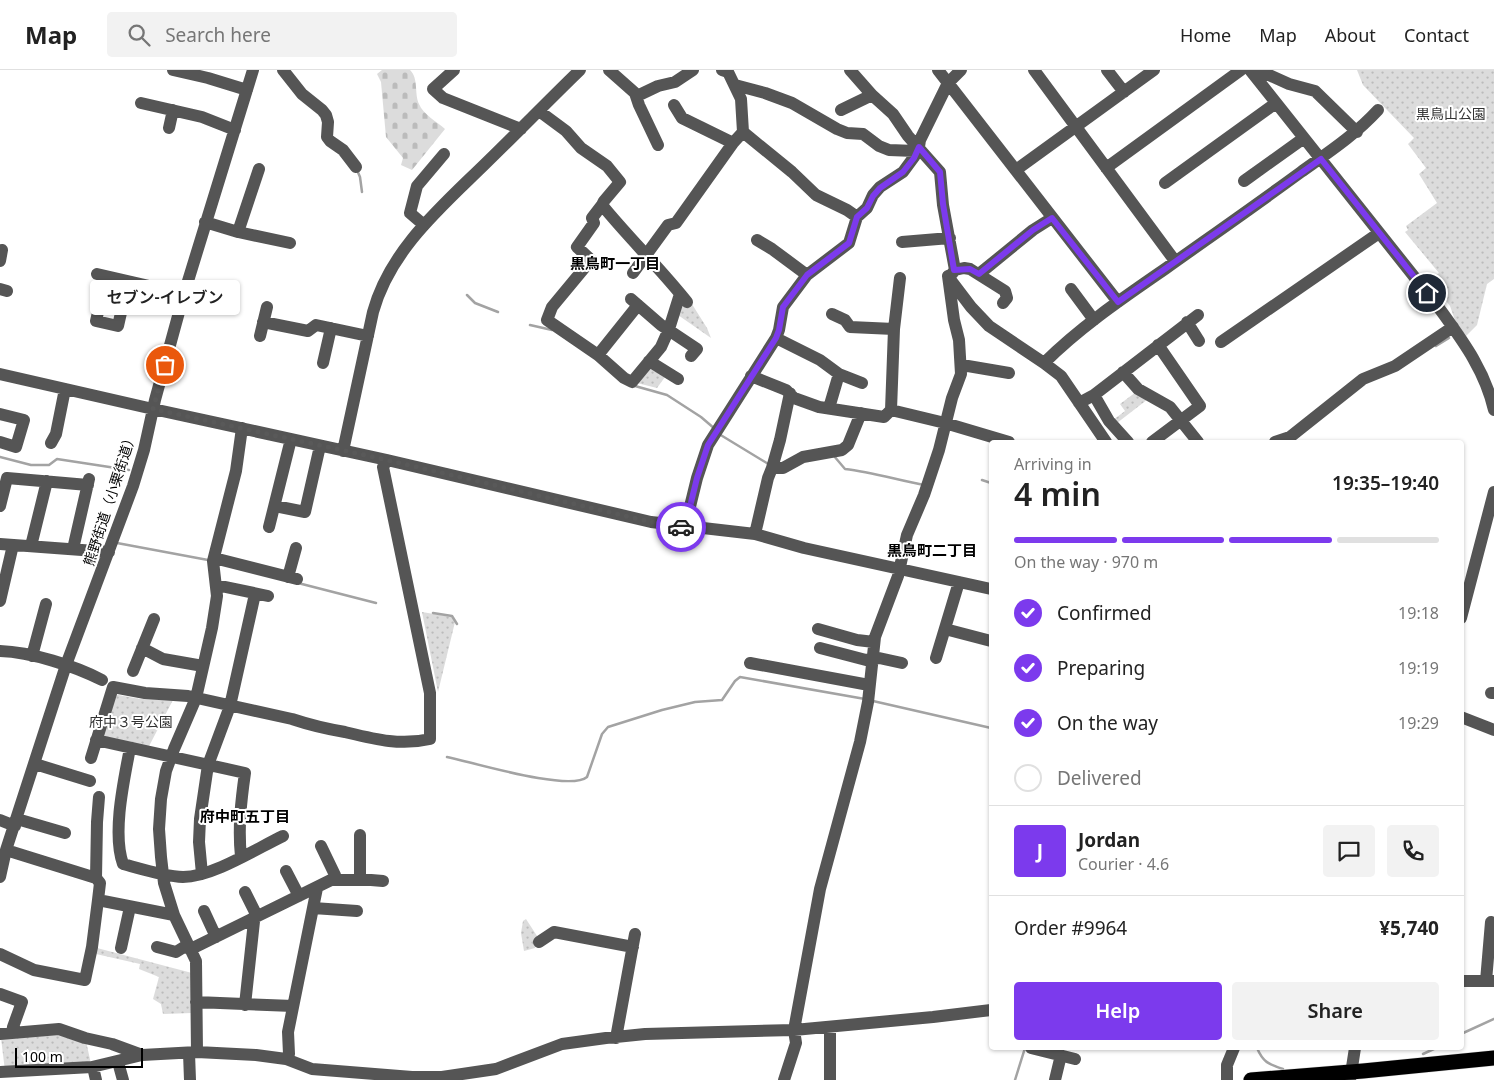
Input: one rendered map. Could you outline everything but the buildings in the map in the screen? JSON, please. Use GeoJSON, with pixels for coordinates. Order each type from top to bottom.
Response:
{"type":"FeatureCollection","features":[{"type":"Feature","properties":{"kind":"highway"},"geometry":{"type":"LineString","coordinates":[[1251,1080],[1351,1076],[1494,1058]]}},
{"type":"Feature","properties":{"kind":"street"},"geometry":{"type":"LineString","coordinates":[[173,70],[209,74],[247,90]]}},
{"type":"Feature","properties":{"kind":"street","name":"熊野街道（小栗街道）"},"geometry":{"type":"LineString","coordinates":[[0,877],[6,850],[66,665],[109,552],[144,450],[184,294],[253,70]]}},
{"type":"Feature","properties":{"kind":"street"},"geometry":{"type":"LineString","coordinates":[[283,70],[302,94],[322,110],[328,122],[327,137],[343,150],[356,167]]}},
{"type":"Feature","properties":{"kind":"street"},"geometry":{"type":"LineString","coordinates":[[454,70],[433,89],[443,98],[521,129]]}},
{"type":"Feature","properties":{"kind":"street"},"geometry":{"type":"LineString","coordinates":[[343,451],[378,294],[406,248],[424,225],[580,70]]}},
{"type":"Feature","properties":{"kind":"street"},"geometry":{"type":"LineString","coordinates":[[609,70],[637,96],[645,127],[658,146]]}},
{"type":"Feature","properties":{"kind":"street"},"geometry":{"type":"LineString","coordinates":[[637,96],[658,86],[675,82],[693,70]]}},
{"type":"Feature","properties":{"kind":"street"},"geometry":{"type":"LineString","coordinates":[[633,273],[668,225],[676,223],[733,143],[743,132],[741,99],[728,72],[722,70]]}},
{"type":"Feature","properties":{"kind":"street"},"geometry":{"type":"LineString","coordinates":[[784,1080],[796,1043],[794,1030],[820,889],[860,742],[868,702],[874,642],[900,569],[906,535],[924,495],[939,450],[952,383],[961,374],[962,365],[954,320],[950,238],[943,204],[940,172],[908,136],[892,114],[850,70]]}},
{"type":"Feature","properties":{"kind":"street"},"geometry":{"type":"LineString","coordinates":[[938,70],[1118,302]]}},
{"type":"Feature","properties":{"kind":"street"},"geometry":{"type":"LineString","coordinates":[[685,527],[697,478],[708,445],[776,338],[783,307],[807,275],[849,243],[857,217],[867,208],[873,196],[880,188],[903,172],[914,158],[920,140],[948,83],[961,70]]}},
{"type":"Feature","properties":{"kind":"street"},"geometry":{"type":"LineString","coordinates":[[1034,70],[1176,262]]}},
{"type":"Feature","properties":{"kind":"street"},"geometry":{"type":"LineString","coordinates":[[1107,70],[1124,92]]}},
{"type":"Feature","properties":{"kind":"street"},"geometry":{"type":"LineString","coordinates":[[1016,170],[1154,70]]}},
{"type":"Feature","properties":{"kind":"street"},"geometry":{"type":"LineString","coordinates":[[1106,168],[1241,70]]}},
{"type":"Feature","properties":{"kind":"street"},"geometry":{"type":"LineString","coordinates":[[1250,70],[1467,346],[1479,366],[1494,410]]}},
{"type":"Feature","properties":{"kind":"street"},"geometry":{"type":"LineString","coordinates":[[1258,70],[1289,84],[1316,91],[1356,132]]}},
{"type":"Feature","properties":{"kind":"street"},"geometry":{"type":"LineString","coordinates":[[734,85],[765,93],[792,103],[837,129],[847,133],[864,134],[879,146],[889,150],[915,151],[919,147]]}},
{"type":"Feature","properties":{"kind":"street"},"geometry":{"type":"LineString","coordinates":[[849,109],[872,95]]}},
{"type":"Feature","properties":{"kind":"street"},"geometry":{"type":"LineString","coordinates":[[141,103],[202,117],[234,130]]}},
{"type":"Feature","properties":{"kind":"street"},"geometry":{"type":"LineString","coordinates":[[1165,183],[1276,103]]}},
{"type":"Feature","properties":{"kind":"street"},"geometry":{"type":"LineString","coordinates":[[674,105],[682,118],[733,143]]}},
{"type":"Feature","properties":{"kind":"street"},"geometry":{"type":"LineString","coordinates":[[170,128],[173,110]]}},
{"type":"Feature","properties":{"kind":"street"},"geometry":{"type":"LineString","coordinates":[[1044,363],[1060,346],[1118,302],[1321,159],[1356,132],[1378,110]]}},
{"type":"Feature","properties":{"kind":"street"},"geometry":{"type":"LineString","coordinates":[[539,111],[566,130],[578,151],[607,166],[620,182],[604,201],[592,218],[594,223],[577,248],[591,260],[552,308],[548,320],[598,355],[624,378],[632,382],[661,347],[683,298],[647,254],[622,230],[602,205]]}},
{"type":"Feature","properties":{"kind":"street"},"geometry":{"type":"LineString","coordinates":[[743,132],[792,172],[816,195],[848,210],[857,217]]}},
{"type":"Feature","properties":{"kind":"street"},"geometry":{"type":"LineString","coordinates":[[1244,181],[1304,138]]}},
{"type":"Feature","properties":{"kind":"street"},"geometry":{"type":"LineString","coordinates":[[424,225],[410,213],[417,186],[425,183],[439,156]]}},
{"type":"Feature","properties":{"kind":"street"},"geometry":{"type":"LineString","coordinates":[[238,232],[249,186],[259,169]]}},
{"type":"Feature","properties":{"kind":"street"},"geometry":{"type":"LineString","coordinates":[[979,274],[1033,230],[1052,218]]}},
{"type":"Feature","properties":{"kind":"street"},"geometry":{"type":"LineString","coordinates":[[205,222],[238,232],[286,239]]}},
{"type":"Feature","properties":{"kind":"street"},"geometry":{"type":"LineString","coordinates":[[1221,342],[1379,233]]}},
{"type":"Feature","properties":{"kind":"street"},"geometry":{"type":"LineString","coordinates":[[902,242],[950,238]]}},
{"type":"Feature","properties":{"kind":"street"},"geometry":{"type":"LineString","coordinates":[[757,240],[807,275]]}},
{"type":"Feature","properties":{"kind":"street"},"geometry":{"type":"LineString","coordinates":[[951,273],[970,269],[979,274],[1005,291],[1007,298],[1003,303]]}},
{"type":"Feature","properties":{"kind":"street"},"geometry":{"type":"LineString","coordinates":[[951,273],[972,307],[989,326],[1061,376],[1105,440]]}},
{"type":"Feature","properties":{"kind":"street"},"geometry":{"type":"LineString","coordinates":[[135,281],[118,326],[96,321],[101,276],[135,281],[184,294]]}},
{"type":"Feature","properties":{"kind":"street"},"geometry":{"type":"LineString","coordinates":[[751,376],[786,390],[794,398],[819,407],[884,417],[891,410],[894,329],[900,278]]}},
{"type":"Feature","properties":{"kind":"street"},"geometry":{"type":"LineString","coordinates":[[1071,289],[1094,320]]}},
{"type":"Feature","properties":{"kind":"street"},"geometry":{"type":"LineString","coordinates":[[598,355],[634,302],[661,325],[696,349],[692,356]]}},
{"type":"Feature","properties":{"kind":"street"},"geometry":{"type":"LineString","coordinates":[[260,336],[267,307]]}},
{"type":"Feature","properties":{"kind":"street"},"geometry":{"type":"LineString","coordinates":[[832,314],[845,320],[850,328],[894,329]]}},
{"type":"Feature","properties":{"kind":"street"},"geometry":{"type":"LineString","coordinates":[[1079,403],[1094,395],[1193,319],[1199,341]]}},
{"type":"Feature","properties":{"kind":"street"},"geometry":{"type":"LineString","coordinates":[[263,322],[308,331],[316,325],[368,336]]}},
{"type":"Feature","properties":{"kind":"street"},"geometry":{"type":"LineString","coordinates":[[1279,440],[1292,435],[1363,379],[1395,366],[1453,327]]}},
{"type":"Feature","properties":{"kind":"street"},"geometry":{"type":"LineString","coordinates":[[323,363],[331,328]]}},
{"type":"Feature","properties":{"kind":"street"},"geometry":{"type":"LineString","coordinates":[[776,338],[820,360],[839,374],[862,383]]}},
{"type":"Feature","properties":{"kind":"street"},"geometry":{"type":"LineString","coordinates":[[1155,440],[1200,406],[1158,345]]}},
{"type":"Feature","properties":{"kind":"street"},"geometry":{"type":"LineString","coordinates":[[649,361],[671,378]]}},
{"type":"Feature","properties":{"kind":"street"},"geometry":{"type":"LineString","coordinates":[[962,365],[994,376],[1009,373]]}},
{"type":"Feature","properties":{"kind":"street"},"geometry":{"type":"LineString","coordinates":[[1123,372],[1138,389],[1170,407],[1196,440]]}},
{"type":"Feature","properties":{"kind":"street"},"geometry":{"type":"LineString","coordinates":[[0,374],[387,460],[651,522],[755,534],[804,548],[989,589]]}},
{"type":"Feature","properties":{"kind":"street"},"geometry":{"type":"LineString","coordinates":[[829,408],[839,374]]}},
{"type":"Feature","properties":{"kind":"street"},"geometry":{"type":"LineString","coordinates":[[52,443],[56,434],[65,389]]}},
{"type":"Feature","properties":{"kind":"street"},"geometry":{"type":"LineString","coordinates":[[755,534],[768,478],[780,440],[790,393]]}},
{"type":"Feature","properties":{"kind":"street"},"geometry":{"type":"LineString","coordinates":[[1094,395],[1109,421],[1126,440]]}},
{"type":"Feature","properties":{"kind":"street"},"geometry":{"type":"LineString","coordinates":[[891,410],[1002,440]]}},
{"type":"Feature","properties":{"kind":"street"},"geometry":{"type":"LineString","coordinates":[[772,468],[783,468],[803,457],[842,450],[848,445],[861,413]]}},
{"type":"Feature","properties":{"kind":"street"},"geometry":{"type":"LineString","coordinates":[[0,414],[24,420],[16,447],[0,442]]}},
{"type":"Feature","properties":{"kind":"street"},"geometry":{"type":"LineString","coordinates":[[190,1080],[196,1002],[196,961],[174,915],[163,874],[159,829],[161,799],[166,771],[196,698],[203,666],[217,596],[214,558],[236,471],[242,428]]}},
{"type":"Feature","properties":{"kind":"street"},"geometry":{"type":"LineString","coordinates":[[1292,435],[1300,440]]}},
{"type":"Feature","properties":{"kind":"street"},"geometry":{"type":"LineString","coordinates":[[269,527],[291,439]]}},
{"type":"Feature","properties":{"kind":"street"},"geometry":{"type":"LineString","coordinates":[[275,506],[305,512],[320,446]]}},
{"type":"Feature","properties":{"kind":"street"},"geometry":{"type":"LineString","coordinates":[[91,758],[113,687],[145,693],[175,694],[196,698],[292,718],[309,724],[386,742],[415,742],[430,739],[430,693],[383,466],[387,460]]}},
{"type":"Feature","properties":{"kind":"street"},"geometry":{"type":"LineString","coordinates":[[0,506],[7,478],[47,481],[88,481],[73,549]]}},
{"type":"Feature","properties":{"kind":"street"},"geometry":{"type":"LineString","coordinates":[[31,546],[47,481]]}},
{"type":"Feature","properties":{"kind":"street"},"geometry":{"type":"LineString","coordinates":[[1464,607],[1494,492]]}},
{"type":"Feature","properties":{"kind":"street"},"geometry":{"type":"LineString","coordinates":[[0,544],[109,552]]}},
{"type":"Feature","properties":{"kind":"street"},"geometry":{"type":"LineString","coordinates":[[0,601],[14,545]]}},
{"type":"Feature","properties":{"kind":"street"},"geometry":{"type":"LineString","coordinates":[[214,558],[247,561],[293,578],[297,554]]}},
{"type":"Feature","properties":{"kind":"street"},"geometry":{"type":"LineString","coordinates":[[936,658],[959,582]]}},
{"type":"Feature","properties":{"kind":"street"},"geometry":{"type":"LineString","coordinates":[[216,585],[268,596]]}},
{"type":"Feature","properties":{"kind":"street"},"geometry":{"type":"LineString","coordinates":[[202,874],[199,842],[200,819],[208,765],[230,706],[255,594]]}},
{"type":"Feature","properties":{"kind":"street"},"geometry":{"type":"LineString","coordinates":[[32,656],[46,619],[46,604]]}},
{"type":"Feature","properties":{"kind":"street"},"geometry":{"type":"LineString","coordinates":[[133,670],[142,648],[155,626]]}},
{"type":"Feature","properties":{"kind":"street"},"geometry":{"type":"LineString","coordinates":[[818,628],[857,640],[874,642]]}},
{"type":"Feature","properties":{"kind":"street"},"geometry":{"type":"LineString","coordinates":[[945,630],[989,641]]}},
{"type":"Feature","properties":{"kind":"street"},"geometry":{"type":"LineString","coordinates":[[827,646],[866,660],[879,658],[902,663]]}},
{"type":"Feature","properties":{"kind":"street"},"geometry":{"type":"LineString","coordinates":[[142,648],[154,659],[203,666]]}},
{"type":"Feature","properties":{"kind":"street"},"geometry":{"type":"LineString","coordinates":[[0,651],[32,656],[66,665],[102,680]]}},
{"type":"Feature","properties":{"kind":"street"},"geometry":{"type":"LineString","coordinates":[[756,661],[790,666],[869,685]]}},
{"type":"Feature","properties":{"kind":"street"},"geometry":{"type":"LineString","coordinates":[[1464,718],[1494,730]]}},
{"type":"Feature","properties":{"kind":"street"},"geometry":{"type":"LineString","coordinates":[[96,740],[245,773],[239,812],[238,835],[240,857]]}},
{"type":"Feature","properties":{"kind":"street"},"geometry":{"type":"LineString","coordinates":[[130,748],[122,790],[119,822],[120,855],[123,864],[163,874],[183,876],[202,874],[283,836]]}},
{"type":"Feature","properties":{"kind":"street"},"geometry":{"type":"LineString","coordinates":[[35,764],[83,776]]}},
{"type":"Feature","properties":{"kind":"street"},"geometry":{"type":"LineString","coordinates":[[96,878],[96,822],[99,797]]}},
{"type":"Feature","properties":{"kind":"street"},"geometry":{"type":"LineString","coordinates":[[0,820],[65,833]]}},
{"type":"Feature","properties":{"kind":"street"},"geometry":{"type":"LineString","coordinates":[[360,835],[360,880]]}},
{"type":"Feature","properties":{"kind":"street"},"geometry":{"type":"LineString","coordinates":[[321,846],[335,875],[335,880]]}},
{"type":"Feature","properties":{"kind":"street"},"geometry":{"type":"LineString","coordinates":[[0,954],[34,970],[85,980],[92,947],[100,883],[96,878],[6,850]]}},
{"type":"Feature","properties":{"kind":"street"},"geometry":{"type":"LineString","coordinates":[[286,871],[299,896]]}},
{"type":"Feature","properties":{"kind":"street"},"geometry":{"type":"LineString","coordinates":[[157,947],[176,952],[184,946],[190,948],[331,880],[383,882]]}},
{"type":"Feature","properties":{"kind":"street"},"geometry":{"type":"LineString","coordinates":[[286,1058],[289,1054],[288,1032],[317,888]]}},
{"type":"Feature","properties":{"kind":"street"},"geometry":{"type":"LineString","coordinates":[[245,892],[255,912],[245,1005]]}},
{"type":"Feature","properties":{"kind":"street"},"geometry":{"type":"LineString","coordinates":[[98,900],[174,915]]}},
{"type":"Feature","properties":{"kind":"street"},"geometry":{"type":"LineString","coordinates":[[121,948],[130,907]]}},
{"type":"Feature","properties":{"kind":"street"},"geometry":{"type":"LineString","coordinates":[[313,908],[356,911]]}},
{"type":"Feature","properties":{"kind":"street"},"geometry":{"type":"LineString","coordinates":[[204,911],[216,937]]}},
{"type":"Feature","properties":{"kind":"street"},"geometry":{"type":"LineString","coordinates":[[1464,981],[1490,981],[1491,922]]}},
{"type":"Feature","properties":{"kind":"street"},"geometry":{"type":"LineString","coordinates":[[539,942],[554,932],[633,947]]}},
{"type":"Feature","properties":{"kind":"street"},"geometry":{"type":"LineString","coordinates":[[616,1038],[635,934]]}},
{"type":"Feature","properties":{"kind":"street"},"geometry":{"type":"LineString","coordinates":[[0,994],[22,1002],[13,1027],[6,1034]]}},
{"type":"Feature","properties":{"kind":"street"},"geometry":{"type":"LineString","coordinates":[[196,1002],[293,1006]]}},
{"type":"Feature","properties":{"kind":"street"},"geometry":{"type":"LineString","coordinates":[[1,1072],[93,1067],[142,1055],[193,1053],[286,1058],[312,1069],[343,1076],[455,1076],[496,1069],[562,1044],[646,1034],[794,1030],[989,1010]]}},
{"type":"Feature","properties":{"kind":"street"},"geometry":{"type":"LineString","coordinates":[[830,1027],[830,1080]]}},
{"type":"Feature","properties":{"kind":"street"},"geometry":{"type":"LineString","coordinates":[[6,1034],[60,1029],[142,1055]]}},
{"type":"Feature","properties":{"kind":"street"},"geometry":{"type":"LineString","coordinates":[[1040,1050],[1075,1059]]}},
{"type":"Feature","properties":{"kind":"street"},"geometry":{"type":"LineString","coordinates":[[1227,1080],[1227,1065],[1233,1050]]}},
{"type":"Feature","properties":{"kind":"street"},"geometry":{"type":"LineString","coordinates":[[1351,1076],[1355,1050]]}},
{"type":"Feature","properties":{"kind":"street"},"geometry":{"type":"LineString","coordinates":[[1055,1080],[1061,1055]]}},
{"type":"Feature","properties":{"kind":"street"},"geometry":{"type":"LineString","coordinates":[[118,1062],[124,1080]]}},
{"type":"Feature","properties":{"kind":"street"},"geometry":{"type":"LineString","coordinates":[[93,1067],[96,1080]]}},
{"type":"Feature","properties":{"kind":"green space"},"geometry":{"type":"Polygon","coordinates":[[[382,70],[410,70],[413,74],[421,108],[445,129],[412,170],[401,165],[403,158],[386,137],[381,82],[377,74],[382,70]]]}},
{"type":"Feature","properties":{"kind":"green space","name":"黒鳥山公園"},"geometry":{"type":"Polygon","coordinates":[[[1357,70],[1494,70],[1494,279],[1487,284],[1477,325],[1466,336],[1456,323],[1450,306],[1437,289],[1432,288],[1428,282],[1439,273],[1405,232],[1408,230],[1406,226],[1437,203],[1419,174],[1426,168],[1408,144],[1414,138],[1363,85],[1357,70]]]}},
{"type":"Feature","properties":{"kind":"green space"},"geometry":{"type":"Polygon","coordinates":[[[690,301],[711,338],[678,315],[682,303],[690,301]]]}},
{"type":"Feature","properties":{"kind":"green space"},"geometry":{"type":"Polygon","coordinates":[[[649,368],[665,377],[657,388],[637,383],[649,368]]]}},
{"type":"Feature","properties":{"kind":"green space"},"geometry":{"type":"Polygon","coordinates":[[[1136,392],[1148,399],[1117,423],[1113,420],[1125,411],[1120,404],[1136,392]]]}},
{"type":"Feature","properties":{"kind":"green space"},"geometry":{"type":"Polygon","coordinates":[[[422,612],[452,617],[455,622],[438,692],[422,612]]]}},
{"type":"Feature","properties":{"kind":"green space","name":"府中３号公園"},"geometry":{"type":"Polygon","coordinates":[[[113,694],[140,699],[174,698],[147,750],[99,739],[113,694]]]}},
{"type":"Feature","properties":{"kind":"green space"},"geometry":{"type":"Polygon","coordinates":[[[526,919],[539,939],[535,948],[524,951],[521,933],[523,921],[526,919]]]}},
{"type":"Feature","properties":{"kind":"green space"},"geometry":{"type":"Polygon","coordinates":[[[97,948],[192,973],[192,1013],[163,1014],[161,1004],[153,999],[159,977],[139,969],[140,964],[96,954],[97,948]]]}},
{"type":"Feature","properties":{"kind":"green space"},"geometry":{"type":"Polygon","coordinates":[[[58,1032],[86,1041],[91,1064],[5,1071],[1,1038],[58,1032]]]}},
{"type":"Feature","properties":{"kind":"waterway"},"geometry":{"type":"LineString","coordinates":[[357,170],[362,192]]}},
{"type":"Feature","properties":{"kind":"waterway"},"geometry":{"type":"LineString","coordinates":[[467,295],[475,303],[498,312]]}},
{"type":"Feature","properties":{"kind":"waterway"},"geometry":{"type":"LineString","coordinates":[[530,325],[552,330]]}},
{"type":"Feature","properties":{"kind":"waterway"},"geometry":{"type":"LineString","coordinates":[[1436,346],[1449,338]]}},
{"type":"Feature","properties":{"kind":"waterway"},"geometry":{"type":"LineString","coordinates":[[635,386],[667,395],[701,417],[715,429]]}},
{"type":"Feature","properties":{"kind":"waterway"},"geometry":{"type":"LineString","coordinates":[[719,434],[770,465]]}},
{"type":"Feature","properties":{"kind":"waterway"},"geometry":{"type":"LineString","coordinates":[[834,456],[845,469],[924,485]]}},
{"type":"Feature","properties":{"kind":"waterway"},"geometry":{"type":"LineString","coordinates":[[0,457],[31,465],[49,465],[57,459],[129,470]]}},
{"type":"Feature","properties":{"kind":"waterway"},"geometry":{"type":"LineString","coordinates":[[982,480],[989,482]]}},
{"type":"Feature","properties":{"kind":"waterway"},"geometry":{"type":"LineString","coordinates":[[117,543],[208,560]]}},
{"type":"Feature","properties":{"kind":"waterway"},"geometry":{"type":"LineString","coordinates":[[298,583],[376,603]]}},
{"type":"Feature","properties":{"kind":"waterway"},"geometry":{"type":"LineString","coordinates":[[433,613],[452,616],[457,624]]}},
{"type":"Feature","properties":{"kind":"waterway"},"geometry":{"type":"LineString","coordinates":[[447,757],[541,779],[577,781],[587,777],[602,734],[608,727],[695,702],[722,700],[740,677],[865,699]]}},
{"type":"Feature","properties":{"kind":"waterway"},"geometry":{"type":"LineString","coordinates":[[873,701],[989,728]]}},
{"type":"Feature","properties":{"kind":"waterway"},"geometry":{"type":"LineString","coordinates":[[1464,1033],[1494,1019]]}},
{"type":"Feature","properties":{"kind":"waterway"},"geometry":{"type":"LineString","coordinates":[[1015,1080],[1024,1050]]}},
{"type":"Feature","properties":{"kind":"waterway"},"geometry":{"type":"LineString","coordinates":[[1258,1050],[1267,1062],[1283,1069]]}},
{"type":"Feature","properties":{"kind":"waterway"},"geometry":{"type":"LineString","coordinates":[[1423,1054],[1432,1050]]}},
{"type":"Feature","properties":{"kind":"way so far"},"geometry":{"type":"LineString","coordinates":[[165,365],[153,409],[387,460],[651,522],[681,527]]}},
{"type":"Feature","properties":{"kind":"place","name":"セブン-イレブン"},"geometry":{"type":"Point","coordinates":[165,365]}},
{"type":"Feature","properties":{"kind":"district","name":"黒鳥町一丁目"},"geometry":{"type":"Point","coordinates":[615,264]}},
{"type":"Feature","properties":{"kind":"district","name":"黒鳥町二丁目"},"geometry":{"type":"Point","coordinates":[932,551]}},
{"type":"Feature","properties":{"kind":"district","name":"府中町五丁目"},"geometry":{"type":"Point","coordinates":[245,817]}},
{"type":"Feature","properties":{"kind":"route"},"geometry":{"type":"LineString","coordinates":[[681,527],[685,527],[697,478],[708,445],[776,338],[783,307],[807,275],[849,243],[857,217],[867,208],[873,196],[880,188],[903,172],[914,158],[919,147],[940,172],[943,204],[954,270],[964,268],[979,274],[1016,242],[1052,218],[1118,302],[1321,159],[1427,293]]}}]}
